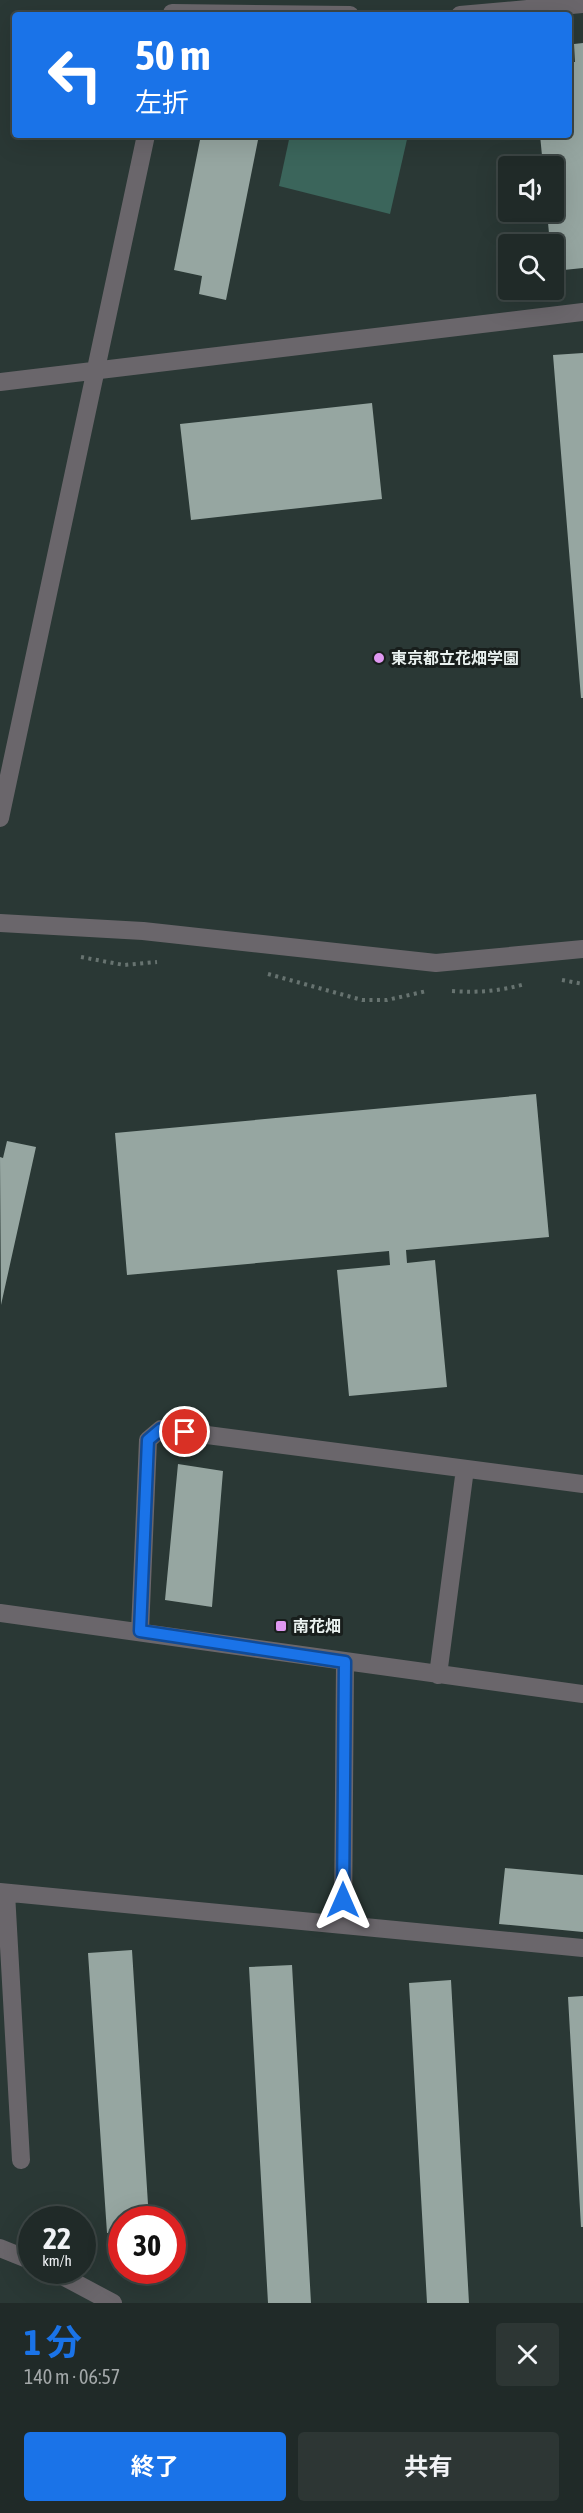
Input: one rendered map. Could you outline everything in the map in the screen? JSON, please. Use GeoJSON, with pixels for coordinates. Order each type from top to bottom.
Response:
{"type":"FeatureCollection","features":[{"type":"Feature","properties":{"kind":"street"},"geometry":{"type":"LineString","coordinates":[[473,12],[494,7],[583,4]]}},
{"type":"Feature","properties":{"kind":"street"},"geometry":{"type":"LineString","coordinates":[[173,9],[253,12]]}},
{"type":"Feature","properties":{"kind":"street"},"geometry":{"type":"LineString","coordinates":[[0,818],[145,138]]}},
{"type":"Feature","properties":{"kind":"street"},"geometry":{"type":"LineString","coordinates":[[0,381],[583,312]]}},
{"type":"Feature","properties":{"kind":"street"},"geometry":{"type":"LineString","coordinates":[[0,923],[143,931],[436,963],[583,949]]}},
{"type":"Feature","properties":{"kind":"street"},"geometry":{"type":"LineString","coordinates":[[140,1631],[148,1440],[161,1429],[583,1484]]}},
{"type":"Feature","properties":{"kind":"street"},"geometry":{"type":"LineString","coordinates":[[438,1676],[465,1469]]}},
{"type":"Feature","properties":{"kind":"street"},"geometry":{"type":"LineString","coordinates":[[0,1613],[140,1631],[438,1676],[583,1694]]}},
{"type":"Feature","properties":{"kind":"street"},"geometry":{"type":"LineString","coordinates":[[343,1924],[345,1662]]}},
{"type":"Feature","properties":{"kind":"street"},"geometry":{"type":"LineString","coordinates":[[21,2160],[3,1893],[583,1948]]}},
{"type":"Feature","properties":{"kind":"street"},"geometry":{"type":"LineString","coordinates":[[0,2248],[18,2255]]}},
{"type":"Feature","properties":{"kind":"street"},"geometry":{"type":"LineString","coordinates":[[77,2284],[112,2303]]}},
{"type":"Feature","properties":{"kind":"green space"},"geometry":{"type":"Polygon","coordinates":[[[289,138],[407,138],[390,214],[279,186],[289,138]]]}},
{"type":"Feature","properties":{"kind":"building"},"geometry":{"type":"Polygon","coordinates":[[[583,43],[583,268],[564,270],[564,234],[549,234],[548,222],[564,222],[564,156],[542,156],[540,138],[572,138],[572,62],[575,62],[574,44],[583,43]]]}},
{"type":"Feature","properties":{"kind":"building"},"geometry":{"type":"Polygon","coordinates":[[[200,138],[258,138],[226,300],[199,294],[202,276],[174,270],[200,138]]]}},
{"type":"Feature","properties":{"kind":"building"},"geometry":{"type":"Polygon","coordinates":[[[583,353],[583,698],[581,698],[553,355],[583,353]]]}},
{"type":"Feature","properties":{"kind":"building"},"geometry":{"type":"Polygon","coordinates":[[[372,403],[382,499],[191,520],[180,424],[372,403]]]}},
{"type":"Feature","properties":{"kind":"building"},"geometry":{"type":"Polygon","coordinates":[[[536,1094],[549,1237],[406,1250],[407,1263],[435,1260],[447,1387],[349,1396],[337,1270],[390,1265],[389,1251],[127,1275],[115,1133],[536,1094]]]}},
{"type":"Feature","properties":{"kind":"building"},"geometry":{"type":"Polygon","coordinates":[[[7,1141],[36,1147],[1,1305],[0,1157],[3,1158],[7,1141]]]}},
{"type":"Feature","properties":{"kind":"building"},"geometry":{"type":"Polygon","coordinates":[[[178,1464],[223,1471],[212,1607],[165,1600],[178,1464]]]}},
{"type":"Feature","properties":{"kind":"building"},"geometry":{"type":"Polygon","coordinates":[[[505,1868],[583,1875],[583,1932],[499,1924],[505,1868]]]}},
{"type":"Feature","properties":{"kind":"building"},"geometry":{"type":"Polygon","coordinates":[[[132,1950],[148,2206],[108,2206],[108,2233],[107,2233],[88,1953],[132,1950]]]}},
{"type":"Feature","properties":{"kind":"building"},"geometry":{"type":"Polygon","coordinates":[[[292,1965],[311,2303],[268,2303],[249,1967],[292,1965]]]}},
{"type":"Feature","properties":{"kind":"building"},"geometry":{"type":"Polygon","coordinates":[[[451,1980],[469,2303],[427,2303],[409,1983],[451,1980]]]}},
{"type":"Feature","properties":{"kind":"building"},"geometry":{"type":"Polygon","coordinates":[[[583,1996],[583,2227],[581,2227],[568,1997],[583,1996]]]}},
{"type":"Feature","properties":{"kind":"place","name":"東京都立花畑学園"},"geometry":{"type":"Point","coordinates":[379,658]}},
{"type":"Feature","properties":{"kind":"place","name":"南花畑"},"geometry":{"type":"Point","coordinates":[281,1626]}},
{"type":"Feature","properties":{"kind":"route"},"geometry":{"type":"LineString","coordinates":[[185,1432],[161,1429],[148,1440],[140,1631],[345,1662],[343,1900]]}}]}
